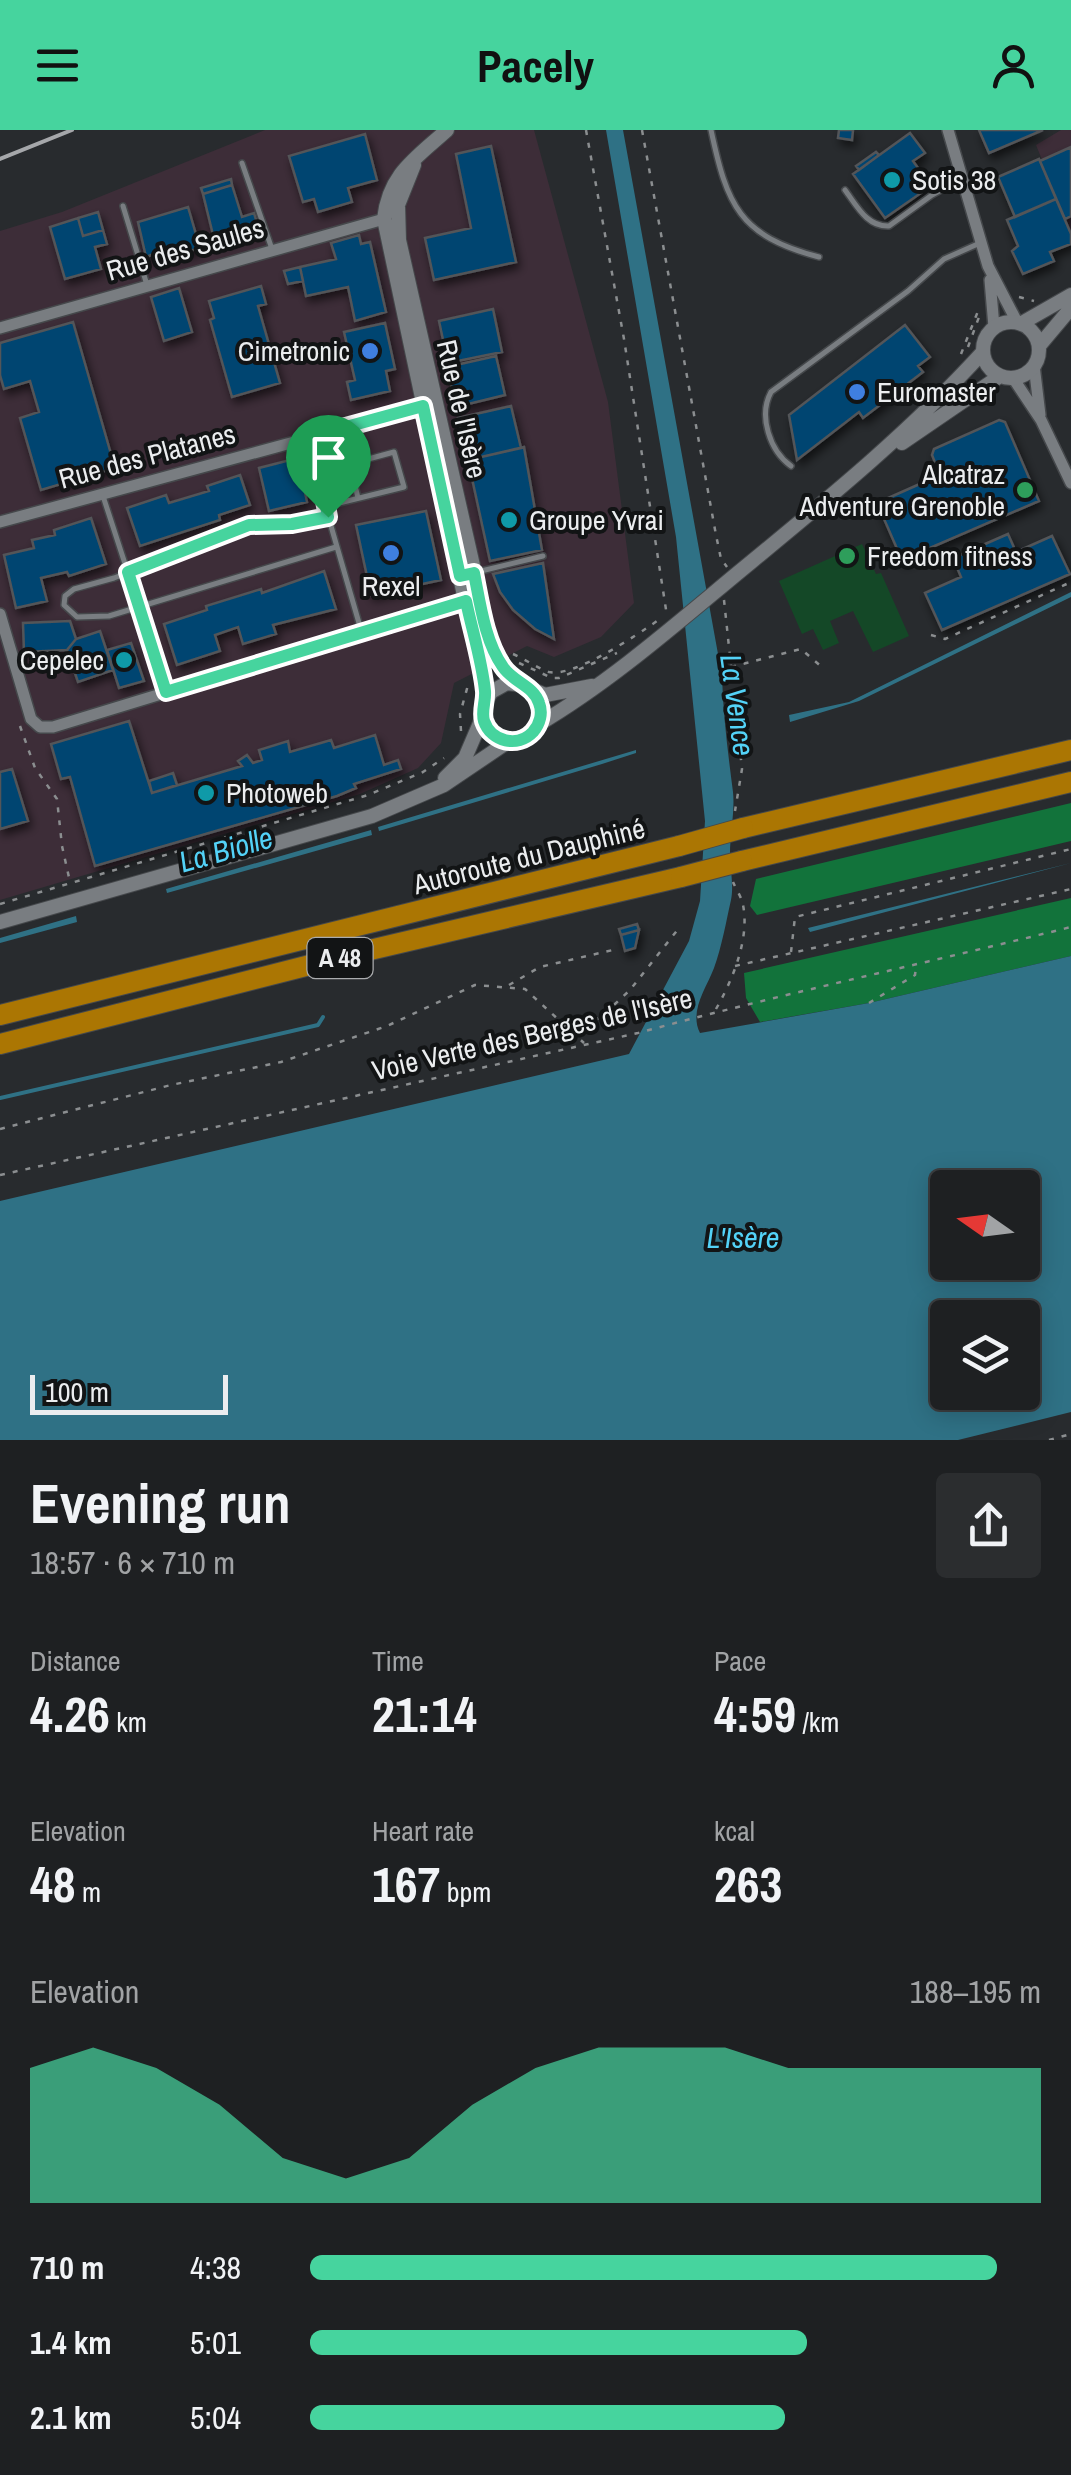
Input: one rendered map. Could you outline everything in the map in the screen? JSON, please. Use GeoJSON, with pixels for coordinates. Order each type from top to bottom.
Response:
{"type":"FeatureCollection","features":[{"type":"Feature","properties":{"kind":"highway","name":"Autoroute du Dauphiné"},"geometry":{"type":"LineString","coordinates":[[0,1014],[679,846],[739,823],[1071,750]]}},
{"type":"Feature","properties":{"kind":"highway","name":"Autoroute du Dauphiné"},"geometry":{"type":"LineString","coordinates":[[0,1044],[357,953],[1071,782]]}},
{"type":"Feature","properties":{"kind":"street","name":"Rue de l'Isère"},"geometry":{"type":"LineString","coordinates":[[446,130],[398,174],[389,190],[384,219],[423,406],[467,574]]}},
{"type":"Feature","properties":{"kind":"street"},"geometry":{"type":"LineString","coordinates":[[948,130],[988,266],[1020,323],[1032,331],[1039,346]]}},
{"type":"Feature","properties":{"kind":"street","name":"Rue de l'Isère"},"geometry":{"type":"LineString","coordinates":[[418,156],[398,206],[398,231],[472,599],[486,699]]}},
{"type":"Feature","properties":{"kind":"street"},"geometry":{"type":"LineString","coordinates":[[384,219],[398,231]]}},
{"type":"Feature","properties":{"kind":"street","name":"Rue des Saules"},"geometry":{"type":"LineString","coordinates":[[0,328],[384,219]]}},
{"type":"Feature","properties":{"kind":"street"},"geometry":{"type":"LineString","coordinates":[[988,266],[994,327]]}},
{"type":"Feature","properties":{"kind":"street"},"geometry":{"type":"LineString","coordinates":[[1071,295],[1020,323],[1004,322],[994,327],[984,339],[982,353],[988,367],[1006,377],[1041,420],[1071,484]]}},
{"type":"Feature","properties":{"kind":"street"},"geometry":{"type":"LineString","coordinates":[[1041,420],[1034,365],[1039,346],[1071,308]]}},
{"type":"Feature","properties":{"kind":"street"},"geometry":{"type":"LineString","coordinates":[[0,922],[372,816],[470,769],[509,742],[530,736],[539,724],[573,704],[674,619],[719,594],[735,575],[880,455],[982,353]]}},
{"type":"Feature","properties":{"kind":"street"},"geometry":{"type":"LineString","coordinates":[[880,455],[1006,377],[1021,376],[1034,365]]}},
{"type":"Feature","properties":{"kind":"street","name":"Rue des Platanes"},"geometry":{"type":"LineString","coordinates":[[0,522],[423,406]]}},
{"type":"Feature","properties":{"kind":"street","name":"Rue de l'Isère"},"geometry":{"type":"LineString","coordinates":[[472,599],[492,649],[516,683]]}},
{"type":"Feature","properties":{"kind":"street"},"geometry":{"type":"LineString","coordinates":[[1,620],[31,720],[40,728],[53,728],[472,599]]}},
{"type":"Feature","properties":{"kind":"street"},"geometry":{"type":"LineString","coordinates":[[424,793],[466,758],[486,699],[498,686],[516,683],[534,692],[566,693],[597,684]]}},
{"type":"Feature","properties":{"kind":"street"},"geometry":{"type":"LineString","coordinates":[[534,692],[541,708],[539,724]]}},
{"type":"Feature","properties":{"kind":"street"},"geometry":{"type":"LineString","coordinates":[[483,716],[494,736],[509,742]]}},
{"type":"Feature","properties":{"kind":"lane"},"geometry":{"type":"LineString","coordinates":[[711,130],[720,174],[738,213],[784,244],[819,257]]}},
{"type":"Feature","properties":{"kind":"lane"},"geometry":{"type":"LineString","coordinates":[[242,163],[272,250]]}},
{"type":"Feature","properties":{"kind":"lane"},"geometry":{"type":"LineString","coordinates":[[845,190],[874,224],[888,226],[932,195],[962,180]]}},
{"type":"Feature","properties":{"kind":"lane"},"geometry":{"type":"LineString","coordinates":[[123,206],[147,286]]}},
{"type":"Feature","properties":{"kind":"lane"},"geometry":{"type":"LineString","coordinates":[[791,466],[782,460],[764,419],[771,392],[908,292],[944,259],[980,243]]}},
{"type":"Feature","properties":{"kind":"lane"},"geometry":{"type":"LineString","coordinates":[[313,436],[328,517],[362,633]]}},
{"type":"Feature","properties":{"kind":"lane"},"geometry":{"type":"LineString","coordinates":[[326,506],[404,487],[394,452],[350,464],[358,498]]}},
{"type":"Feature","properties":{"kind":"lane"},"geometry":{"type":"LineString","coordinates":[[102,494],[166,692]]}},
{"type":"Feature","properties":{"kind":"lane"},"geometry":{"type":"LineString","coordinates":[[328,517],[292,524],[249,525],[74,589],[65,596],[64,604],[68,612],[82,618],[110,616],[336,547]]}},
{"type":"Feature","properties":{"kind":"lane"},"geometry":{"type":"LineString","coordinates":[[467,574],[543,556]]}},
{"type":"Feature","properties":{"kind":"path"},"geometry":{"type":"LineString","coordinates":[[586,130],[674,619]]}},
{"type":"Feature","properties":{"kind":"path"},"geometry":{"type":"LineString","coordinates":[[642,130],[721,559],[735,575]]}},
{"type":"Feature","properties":{"kind":"path"},"geometry":{"type":"LineString","coordinates":[[1011,297],[1019,306]]}},
{"type":"Feature","properties":{"kind":"path"},"geometry":{"type":"LineString","coordinates":[[964,359],[986,302]]}},
{"type":"Feature","properties":{"kind":"path"},"geometry":{"type":"LineString","coordinates":[[1032,306],[1041,302]]}},
{"type":"Feature","properties":{"kind":"path"},"geometry":{"type":"LineString","coordinates":[[931,635],[945,639],[1071,582]]}},
{"type":"Feature","properties":{"kind":"path"},"geometry":{"type":"LineString","coordinates":[[719,594],[742,770],[739,823]]}},
{"type":"Feature","properties":{"kind":"path"},"geometry":{"type":"LineString","coordinates":[[508,651],[548,671],[565,671],[621,647],[663,617],[674,619]]}},
{"type":"Feature","properties":{"kind":"path"},"geometry":{"type":"LineString","coordinates":[[506,658],[559,678],[622,651],[674,619]]}},
{"type":"Feature","properties":{"kind":"path"},"geometry":{"type":"LineString","coordinates":[[731,667],[801,650],[824,669]]}},
{"type":"Feature","properties":{"kind":"path"},"geometry":{"type":"LineString","coordinates":[[458,737],[461,708],[472,676]]}},
{"type":"Feature","properties":{"kind":"path"},"geometry":{"type":"LineString","coordinates":[[19,723],[36,768],[58,799],[70,884]]}},
{"type":"Feature","properties":{"kind":"path"},"geometry":{"type":"LineString","coordinates":[[0,904],[368,795],[423,772],[447,756]]}},
{"type":"Feature","properties":{"kind":"path"},"geometry":{"type":"LineString","coordinates":[[791,954],[795,916],[1071,848]]}},
{"type":"Feature","properties":{"kind":"path"},"geometry":{"type":"LineString","coordinates":[[716,1010],[730,984],[742,942],[744,906],[733,882]]}},
{"type":"Feature","properties":{"kind":"path"},"geometry":{"type":"LineString","coordinates":[[735,966],[1071,890]]}},
{"type":"Feature","properties":{"kind":"path","name":"Voie Verte des Berges de l'Isère"},"geometry":{"type":"LineString","coordinates":[[0,1175],[638,1033],[716,1010],[1071,927]]}},
{"type":"Feature","properties":{"kind":"path"},"geometry":{"type":"LineString","coordinates":[[568,1031],[601,1017],[630,990],[679,928]]}},
{"type":"Feature","properties":{"kind":"path"},"geometry":{"type":"LineString","coordinates":[[508,985],[540,967],[617,949]]}},
{"type":"Feature","properties":{"kind":"path"},"geometry":{"type":"LineString","coordinates":[[869,1003],[915,975],[916,966]]}},
{"type":"Feature","properties":{"kind":"path"},"geometry":{"type":"LineString","coordinates":[[0,1129],[170,1085],[281,1062],[387,1026],[476,985],[525,989],[586,1044]]}},
{"type":"Feature","properties":{"kind":"path"},"geometry":{"type":"LineString","coordinates":[[1049,1440],[1071,1434]]}},
{"type":"Feature","properties":{"kind":"shaded area"},"geometry":{"type":"Polygon","coordinates":[[[265,130],[534,130],[608,402],[634,603],[601,637],[554,657],[527,646],[454,683],[441,743],[418,768],[360,794],[0,900],[0,231],[62,212],[265,130]]]}},
{"type":"Feature","properties":{"kind":"shaded area"},"geometry":{"type":"Polygon","coordinates":[[[1061,130],[1071,130],[1071,231],[1036,145],[1061,130]]]}},
{"type":"Feature","properties":{"kind":"green space"},"geometry":{"type":"Polygon","coordinates":[[[862,544],[876,574],[881,573],[909,636],[873,652],[853,611],[830,621],[839,643],[823,650],[813,629],[802,634],[779,581],[862,544]]]}},
{"type":"Feature","properties":{"kind":"green space"},"geometry":{"type":"Polygon","coordinates":[[[1071,803],[1071,841],[757,915],[750,906],[756,879],[1071,803]]]}},
{"type":"Feature","properties":{"kind":"green space"},"geometry":{"type":"Polygon","coordinates":[[[1071,898],[1071,956],[869,1003],[760,1022],[746,998],[744,973],[1071,898]]]}},
{"type":"Feature","properties":{"kind":"water","name":"L'Isère"},"geometry":{"type":"Polygon","coordinates":[[[606,130],[623,130],[722,676],[733,799],[732,895],[717,960],[697,1008],[697,1025],[700,1033],[869,1003],[1071,956],[1071,1412],[958,1440],[0,1440],[0,1201],[629,1054],[689,941],[700,901],[705,821],[676,537],[606,130]]]}},
{"type":"Feature","properties":{"kind":"water"},"geometry":{"type":"Polygon","coordinates":[[[1071,592],[1071,597],[859,701],[790,722],[789,715],[849,702],[1071,592]]]}},
{"type":"Feature","properties":{"kind":"water"},"geometry":{"type":"Polygon","coordinates":[[[636,750],[602,764],[379,831],[378,827],[636,750]]]}},
{"type":"Feature","properties":{"kind":"water"},"geometry":{"type":"Polygon","coordinates":[[[371,830],[372,835],[167,893],[166,889],[371,830]]]}},
{"type":"Feature","properties":{"kind":"water"},"geometry":{"type":"Polygon","coordinates":[[[1071,863],[810,932],[808,928],[1071,863]]]}},
{"type":"Feature","properties":{"kind":"water"},"geometry":{"type":"Polygon","coordinates":[[[76,916],[77,922],[0,943],[0,938],[76,916]]]}},
{"type":"Feature","properties":{"kind":"building"},"geometry":{"type":"Polygon","coordinates":[[[839,130],[853,130],[852,140],[838,138],[839,130]]]}},
{"type":"Feature","properties":{"kind":"building"},"geometry":{"type":"Polygon","coordinates":[[[979,130],[1043,130],[989,153],[979,130]]]}},
{"type":"Feature","properties":{"kind":"building","name":"Sotis 38"},"geometry":{"type":"Polygon","coordinates":[[[910,133],[925,153],[913,161],[931,186],[885,218],[853,174],[910,133]]]}},
{"type":"Feature","properties":{"kind":"building"},"geometry":{"type":"Polygon","coordinates":[[[365,134],[377,180],[348,188],[352,202],[318,212],[314,199],[303,202],[289,156],[365,134]]]}},
{"type":"Feature","properties":{"kind":"building"},"geometry":{"type":"Polygon","coordinates":[[[491,146],[516,262],[434,280],[425,238],[471,228],[456,154],[491,146]]]}},
{"type":"Feature","properties":{"kind":"building"},"geometry":{"type":"Polygon","coordinates":[[[1071,147],[1071,216],[1065,219],[1040,161],[1071,147]]]}},
{"type":"Feature","properties":{"kind":"building"},"geometry":{"type":"Polygon","coordinates":[[[876,152],[879,155],[859,170],[856,166],[876,152]]]}},
{"type":"Feature","properties":{"kind":"building"},"geometry":{"type":"Polygon","coordinates":[[[1039,159],[1056,199],[1015,217],[998,177],[1039,159]]]}},
{"type":"Feature","properties":{"kind":"building"},"geometry":{"type":"Polygon","coordinates":[[[231,179],[232,185],[203,194],[201,188],[231,179]]]}},
{"type":"Feature","properties":{"kind":"building"},"geometry":{"type":"Polygon","coordinates":[[[232,185],[242,217],[254,213],[259,230],[215,243],[203,194],[232,185]]]}},
{"type":"Feature","properties":{"kind":"building"},"geometry":{"type":"Polygon","coordinates":[[[1056,199],[1071,234],[1071,244],[1050,252],[1054,261],[1023,274],[1012,251],[1018,246],[1007,220],[1056,199]]]}},
{"type":"Feature","properties":{"kind":"building"},"geometry":{"type":"Polygon","coordinates":[[[188,207],[200,248],[156,261],[154,254],[146,257],[138,222],[188,207]]]}},
{"type":"Feature","properties":{"kind":"building"},"geometry":{"type":"Polygon","coordinates":[[[98,212],[103,230],[83,236],[78,218],[98,212]]]}},
{"type":"Feature","properties":{"kind":"building"},"geometry":{"type":"Polygon","coordinates":[[[78,218],[83,236],[103,230],[107,244],[95,247],[101,269],[65,279],[50,227],[78,218]]]}},
{"type":"Feature","properties":{"kind":"building"},"geometry":{"type":"Polygon","coordinates":[[[359,235],[361,244],[370,242],[386,312],[355,321],[348,287],[306,296],[300,267],[336,259],[331,243],[359,235]]]}},
{"type":"Feature","properties":{"kind":"building"},"geometry":{"type":"Polygon","coordinates":[[[300,267],[303,281],[288,284],[284,271],[300,267]]]}},
{"type":"Feature","properties":{"kind":"building"},"geometry":{"type":"Polygon","coordinates":[[[261,286],[266,304],[258,306],[280,383],[232,397],[210,320],[214,318],[209,301],[261,286]]]}},
{"type":"Feature","properties":{"kind":"building"},"geometry":{"type":"Polygon","coordinates":[[[179,288],[192,332],[164,341],[151,297],[179,288]]]}},
{"type":"Feature","properties":{"kind":"building"},"geometry":{"type":"Polygon","coordinates":[[[493,309],[502,352],[448,363],[439,321],[493,309]]]}},
{"type":"Feature","properties":{"kind":"building"},"geometry":{"type":"Polygon","coordinates":[[[73,322],[115,468],[41,490],[20,418],[39,412],[30,381],[4,389],[0,343],[73,322]]]}},
{"type":"Feature","properties":{"kind":"building","name":"Cimetronic"},"geometry":{"type":"Polygon","coordinates":[[[385,323],[395,369],[386,371],[390,391],[351,400],[347,382],[355,380],[344,332],[385,323]]]}},
{"type":"Feature","properties":{"kind":"building","name":"Euromaster"},"geometry":{"type":"Polygon","coordinates":[[[905,325],[930,357],[918,366],[923,372],[863,418],[859,412],[797,460],[789,415],[905,325]]]}},
{"type":"Feature","properties":{"kind":"building"},"geometry":{"type":"Polygon","coordinates":[[[496,356],[505,395],[456,407],[447,367],[496,356]]]}},
{"type":"Feature","properties":{"kind":"building"},"geometry":{"type":"Polygon","coordinates":[[[511,406],[521,448],[468,460],[458,418],[511,406]]]}},
{"type":"Feature","properties":{"kind":"building"},"geometry":{"type":"Polygon","coordinates":[[[999,420],[1005,422],[1039,501],[902,560],[877,503],[940,475],[932,455],[934,449],[999,420]]]}},
{"type":"Feature","properties":{"kind":"building","name":"Groupe Yvrai"},"geometry":{"type":"Polygon","coordinates":[[[524,447],[542,550],[490,561],[468,460],[524,447]]]}},
{"type":"Feature","properties":{"kind":"building"},"geometry":{"type":"Polygon","coordinates":[[[298,458],[307,502],[269,511],[259,468],[298,458]]]}},
{"type":"Feature","properties":{"kind":"building"},"geometry":{"type":"Polygon","coordinates":[[[240,475],[250,505],[219,515],[220,520],[140,546],[127,508],[166,495],[169,503],[209,491],[207,486],[240,475]]]}},
{"type":"Feature","properties":{"kind":"building"},"geometry":{"type":"Polygon","coordinates":[[[426,511],[441,580],[371,595],[356,525],[426,511]]]}},
{"type":"Feature","properties":{"kind":"building"},"geometry":{"type":"Polygon","coordinates":[[[91,518],[106,564],[69,576],[67,572],[41,578],[47,601],[16,608],[4,555],[34,548],[32,540],[55,535],[54,530],[91,518]]]}},
{"type":"Feature","properties":{"kind":"building"},"geometry":{"type":"Polygon","coordinates":[[[1008,534],[1016,552],[1052,536],[1070,574],[942,630],[925,593],[961,577],[953,558],[1008,534]]]}},
{"type":"Feature","properties":{"kind":"building","name":"Groupe Yvrai"},"geometry":{"type":"Polygon","coordinates":[[[543,563],[554,639],[513,610],[493,574],[543,563]]]}},
{"type":"Feature","properties":{"kind":"building"},"geometry":{"type":"Polygon","coordinates":[[[324,571],[336,609],[273,625],[276,634],[243,644],[238,627],[215,635],[220,651],[177,665],[164,624],[207,610],[206,606],[261,589],[262,593],[324,571]]]}},
{"type":"Feature","properties":{"kind":"building"},"geometry":{"type":"Polygon","coordinates":[[[70,621],[76,639],[67,650],[24,652],[23,623],[70,621]]]}},
{"type":"Feature","properties":{"kind":"building"},"geometry":{"type":"Polygon","coordinates":[[[100,631],[113,670],[78,682],[67,650],[76,639],[100,631]]]}},
{"type":"Feature","properties":{"kind":"building","name":"Cepelec"},"geometry":{"type":"Polygon","coordinates":[[[131,643],[144,681],[119,688],[107,650],[131,643]]]}},
{"type":"Feature","properties":{"kind":"building","name":"Photoweb"},"geometry":{"type":"Polygon","coordinates":[[[129,721],[152,793],[242,766],[238,761],[247,755],[253,763],[262,760],[259,750],[288,741],[290,752],[331,740],[334,748],[375,735],[384,765],[398,760],[401,769],[354,784],[356,788],[337,796],[95,866],[70,777],[61,779],[51,744],[129,721]]]}},
{"type":"Feature","properties":{"kind":"building"},"geometry":{"type":"Polygon","coordinates":[[[12,769],[28,821],[0,829],[0,772],[12,769]]]}},
{"type":"Feature","properties":{"kind":"building"},"geometry":{"type":"Polygon","coordinates":[[[173,773],[177,785],[152,793],[149,781],[173,773]]]}},
{"type":"Feature","properties":{"kind":"building"},"geometry":{"type":"Polygon","coordinates":[[[637,924],[639,930],[621,935],[619,929],[637,924]]]}},
{"type":"Feature","properties":{"kind":"building"},"geometry":{"type":"Polygon","coordinates":[[[639,930],[635,948],[625,951],[621,935],[639,930]]]}},
{"type":"Feature","properties":{"kind":"waterway"},"geometry":{"type":"LineString","coordinates":[[0,1098],[318,1025],[323,1017]]}},
{"type":"Feature","properties":{"kind":"railway"},"geometry":{"type":"LineString","coordinates":[[0,159],[72,130]]}},
{"type":"Feature","properties":{"kind":"place","name":"Sotis 38"},"geometry":{"type":"Point","coordinates":[892,180]}},
{"type":"Feature","properties":{"kind":"place","name":"Cimetronic"},"geometry":{"type":"Point","coordinates":[370,351]}},
{"type":"Feature","properties":{"kind":"place","name":"Euromaster"},"geometry":{"type":"Point","coordinates":[857,392]}},
{"type":"Feature","properties":{"kind":"place","name":"Alcatraz Adventure Grenoble"},"geometry":{"type":"Point","coordinates":[1025,490]}},
{"type":"Feature","properties":{"kind":"place","name":"Groupe Yvrai"},"geometry":{"type":"Point","coordinates":[509,520]}},
{"type":"Feature","properties":{"kind":"place","name":"Rexel"},"geometry":{"type":"Point","coordinates":[391,553]}},
{"type":"Feature","properties":{"kind":"place","name":"Freedom fitness"},"geometry":{"type":"Point","coordinates":[847,556]}},
{"type":"Feature","properties":{"kind":"place","name":"Cepelec"},"geometry":{"type":"Point","coordinates":[124,660]}},
{"type":"Feature","properties":{"kind":"place","name":"Photoweb"},"geometry":{"type":"Point","coordinates":[206,793]}},
{"type":"Feature","properties":{"kind":"route"},"geometry":{"type":"LineString","coordinates":[[423,406],[460,576],[474,573],[492,649],[516,683],[534,692],[541,708],[539,724],[530,736],[509,742],[494,736],[485,724],[485,688],[466,601],[166,692],[128,572],[249,525],[292,524],[328,517],[313,436],[423,406]]}},
{"type":"Feature","properties":{"kind":"water label","name":"La Vence"},"geometry":{"type":"Point","coordinates":[737,705]}},
{"type":"Feature","properties":{"kind":"water label","name":"La Biolle"},"geometry":{"type":"Point","coordinates":[226,850]}}]}
